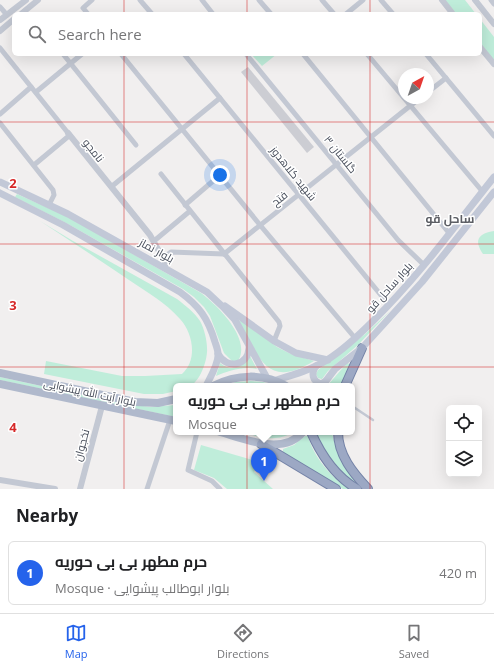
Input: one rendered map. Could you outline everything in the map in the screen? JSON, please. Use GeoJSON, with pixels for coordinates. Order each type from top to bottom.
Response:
{"type":"FeatureCollection","features":[{"type":"Feature","properties":{"kind":"highway"},"geometry":{"type":"LineString","coordinates":[[346,383],[362,348]]}},
{"type":"Feature","properties":{"kind":"highway"},"geometry":{"type":"LineString","coordinates":[[312,435],[323,456],[331,466],[346,481],[357,489]]}},
{"type":"Feature","properties":{"kind":"highway"},"geometry":{"type":"LineString","coordinates":[[339,435],[342,452],[348,466],[368,489]]}},
{"type":"Feature","properties":{"kind":"highway"},"geometry":{"type":"LineString","coordinates":[[261,444],[336,489]]}},
{"type":"Feature","properties":{"kind":"main road","name":"بلوار ساحل قو"},"geometry":{"type":"LineString","coordinates":[[276,380],[309,370],[328,360],[355,338],[389,305],[424,265],[494,177]]}},
{"type":"Feature","properties":{"kind":"main road","name":"بلوار نماز"},"geometry":{"type":"LineString","coordinates":[[0,182],[68,214],[165,265],[207,292],[223,306],[235,320],[266,378]]}},
{"type":"Feature","properties":{"kind":"main road","name":"بلوار ساحل قو"},"geometry":{"type":"LineString","coordinates":[[325,383],[335,369],[362,348],[422,282],[494,192]]}},
{"type":"Feature","properties":{"kind":"main road"},"geometry":{"type":"LineString","coordinates":[[0,193],[63,225],[180,292],[194,303],[206,318],[213,335],[218,354],[223,361],[234,365],[242,362],[249,352],[249,348]]}},
{"type":"Feature","properties":{"kind":"main road"},"geometry":{"type":"LineString","coordinates":[[207,292],[274,340],[296,353],[328,360]]}},
{"type":"Feature","properties":{"kind":"main road"},"geometry":{"type":"LineString","coordinates":[[208,383],[213,373],[218,354]]}},
{"type":"Feature","properties":{"kind":"main road"},"geometry":{"type":"LineString","coordinates":[[316,366],[312,375],[314,380],[319,383]]}},
{"type":"Feature","properties":{"kind":"main road","name":"بلوار آیت الله پیشوایی"},"geometry":{"type":"LineString","coordinates":[[0,373],[135,402],[158,403],[173,400]]}},
{"type":"Feature","properties":{"kind":"main road"},"geometry":{"type":"LineString","coordinates":[[219,383],[239,377],[258,376],[276,380],[281,383]]}},
{"type":"Feature","properties":{"kind":"main road","name":"بلوار آیت الله پیشوایی"},"geometry":{"type":"LineString","coordinates":[[0,384],[173,420]]}},
{"type":"Feature","properties":{"kind":"main road"},"geometry":{"type":"LineString","coordinates":[[230,435],[261,444],[274,445],[298,438],[300,435]]}},
{"type":"Feature","properties":{"kind":"street"},"geometry":{"type":"LineString","coordinates":[[0,20],[26,0]]}},
{"type":"Feature","properties":{"kind":"street"},"geometry":{"type":"LineString","coordinates":[[26,12],[38,0]]}},
{"type":"Feature","properties":{"kind":"street"},"geometry":{"type":"LineString","coordinates":[[86,12],[83,8],[86,2],[92,0]]}},
{"type":"Feature","properties":{"kind":"street"},"geometry":{"type":"LineString","coordinates":[[140,0],[150,12]]}},
{"type":"Feature","properties":{"kind":"street"},"geometry":{"type":"LineString","coordinates":[[202,0],[211,12]]}},
{"type":"Feature","properties":{"kind":"street"},"geometry":{"type":"LineString","coordinates":[[259,0],[269,12]]}},
{"type":"Feature","properties":{"kind":"street"},"geometry":{"type":"LineString","coordinates":[[322,0],[332,12]]}},
{"type":"Feature","properties":{"kind":"street"},"geometry":{"type":"LineString","coordinates":[[348,12],[363,0]]}},
{"type":"Feature","properties":{"kind":"street"},"geometry":{"type":"LineString","coordinates":[[381,0],[391,12]]}},
{"type":"Feature","properties":{"kind":"street"},"geometry":{"type":"LineString","coordinates":[[442,0],[451,12]]}},
{"type":"Feature","properties":{"kind":"street"},"geometry":{"type":"LineString","coordinates":[[475,0],[494,24]]}},
{"type":"Feature","properties":{"kind":"street"},"geometry":{"type":"LineString","coordinates":[[491,0],[494,4]]}},
{"type":"Feature","properties":{"kind":"street"},"geometry":{"type":"LineString","coordinates":[[0,7],[12,19]]}},
{"type":"Feature","properties":{"kind":"street"},"geometry":{"type":"LineString","coordinates":[[0,31],[12,21]]}},
{"type":"Feature","properties":{"kind":"street","name":"نامجو"},"geometry":{"type":"LineString","coordinates":[[0,48],[154,241],[165,265]]}},
{"type":"Feature","properties":{"kind":"street"},"geometry":{"type":"LineString","coordinates":[[482,49],[494,64]]}},
{"type":"Feature","properties":{"kind":"street"},"geometry":{"type":"LineString","coordinates":[[65,56],[136,145]]}},
{"type":"Feature","properties":{"kind":"street"},"geometry":{"type":"LineString","coordinates":[[36,92],[80,56]]}},
{"type":"Feature","properties":{"kind":"street"},"geometry":{"type":"LineString","coordinates":[[123,56],[260,225],[355,338]]}},
{"type":"Feature","properties":{"kind":"street","name":"شهید کلاهدوز"},"geometry":{"type":"LineString","coordinates":[[186,56],[389,305]]}},
{"type":"Feature","properties":{"kind":"street","name":"گلستان ۳"},"geometry":{"type":"LineString","coordinates":[[248,56],[398,240],[424,265]]}},
{"type":"Feature","properties":{"kind":"street"},"geometry":{"type":"LineString","coordinates":[[305,56],[450,232]]}},
{"type":"Feature","properties":{"kind":"street"},"geometry":{"type":"LineString","coordinates":[[370,56],[398,91]]}},
{"type":"Feature","properties":{"kind":"street"},"geometry":{"type":"LineString","coordinates":[[428,56],[494,136]]}},
{"type":"Feature","properties":{"kind":"street"},"geometry":{"type":"LineString","coordinates":[[434,87],[446,78]]}},
{"type":"Feature","properties":{"kind":"street"},"geometry":{"type":"LineString","coordinates":[[0,114],[31,86]]}},
{"type":"Feature","properties":{"kind":"street"},"geometry":{"type":"LineString","coordinates":[[111,187],[220,98]]}},
{"type":"Feature","properties":{"kind":"street","name":"فتح"},"geometry":{"type":"LineString","coordinates":[[224,254],[413,104]]}},
{"type":"Feature","properties":{"kind":"street"},"geometry":{"type":"LineString","coordinates":[[411,106],[482,191]]}},
{"type":"Feature","properties":{"kind":"street"},"geometry":{"type":"LineString","coordinates":[[0,123],[53,190],[54,195],[49,205]]}},
{"type":"Feature","properties":{"kind":"street"},"geometry":{"type":"LineString","coordinates":[[34,165],[69,134]]}},
{"type":"Feature","properties":{"kind":"street"},"geometry":{"type":"LineString","coordinates":[[161,174],[279,322],[280,326],[274,340]]}},
{"type":"Feature","properties":{"kind":"street"},"geometry":{"type":"LineString","coordinates":[[185,205],[220,175]]}},
{"type":"Feature","properties":{"kind":"street"},"geometry":{"type":"LineString","coordinates":[[8,197],[13,189]]}},
{"type":"Feature","properties":{"kind":"street"},"geometry":{"type":"LineString","coordinates":[[154,241],[190,211]]}},
{"type":"Feature","properties":{"kind":"street"},"geometry":{"type":"LineString","coordinates":[[165,265],[167,255],[171,252],[224,254]]}},
{"type":"Feature","properties":{"kind":"street","name":"نخجوان"},"geometry":{"type":"LineString","coordinates":[[80,489],[102,406]]}},
{"type":"Feature","properties":{"kind":"street"},"geometry":{"type":"LineString","coordinates":[[147,489],[173,420]]}},
{"type":"Feature","properties":{"kind":"street"},"geometry":{"type":"LineString","coordinates":[[196,435],[188,470],[212,481],[220,489]]}},
{"type":"Feature","properties":{"kind":"street"},"geometry":{"type":"LineString","coordinates":[[0,480],[34,488],[55,489]]}},
{"type":"Feature","properties":{"kind":"lane"},"geometry":{"type":"LineString","coordinates":[[355,408],[373,420]]}},
{"type":"Feature","properties":{"kind":"green space"},"geometry":{"type":"Polygon","coordinates":[[[445,0],[465,0],[474,12],[454,12],[445,0]]]}},
{"type":"Feature","properties":{"kind":"green space"},"geometry":{"type":"Polygon","coordinates":[[[482,22],[494,37],[494,61],[482,46],[482,22]]]}},
{"type":"Feature","properties":{"kind":"green space"},"geometry":{"type":"Polygon","coordinates":[[[253,56],[274,56],[262,66],[253,56]]]}},
{"type":"Feature","properties":{"kind":"green space"},"geometry":{"type":"Polygon","coordinates":[[[17,194],[68,217],[208,298],[231,323],[237,333],[241,352],[238,361],[233,362],[224,353],[210,316],[204,307],[194,297],[183,289],[68,224],[15,197],[17,194]]]}},
{"type":"Feature","properties":{"kind":"green space"},"geometry":{"type":"Polygon","coordinates":[[[40,221],[177,299],[200,321],[204,331],[207,353],[205,364],[200,376],[194,383],[173,383],[173,392],[163,394],[144,394],[44,374],[46,361],[122,376],[182,374],[187,368],[192,354],[191,339],[180,319],[169,308],[149,293],[40,221]]]}},
{"type":"Feature","properties":{"kind":"green space"},"geometry":{"type":"Polygon","coordinates":[[[494,231],[494,254],[483,254],[478,245],[479,238],[485,233],[494,231]]]}},
{"type":"Feature","properties":{"kind":"green space"},"geometry":{"type":"Polygon","coordinates":[[[390,311],[359,344],[328,371],[322,379],[318,378],[316,374],[318,370],[364,335],[390,311]]]}},
{"type":"Feature","properties":{"kind":"green space"},"geometry":{"type":"Polygon","coordinates":[[[241,320],[277,347],[291,354],[314,361],[298,369],[285,372],[275,371],[266,366],[259,358],[253,347],[239,321],[241,320]]]}},
{"type":"Feature","properties":{"kind":"green space"},"geometry":{"type":"Polygon","coordinates":[[[250,356],[257,369],[241,369],[216,376],[220,363],[229,368],[233,368],[243,363],[250,356]]]}},
{"type":"Feature","properties":{"kind":"green space"},"geometry":{"type":"Polygon","coordinates":[[[347,363],[350,364],[342,383],[330,383],[347,363]]]}},
{"type":"Feature","properties":{"kind":"green space"},"geometry":{"type":"Polygon","coordinates":[[[0,377],[115,402],[150,407],[173,405],[173,416],[0,380],[0,377]]]}},
{"type":"Feature","properties":{"kind":"green space"},"geometry":{"type":"Polygon","coordinates":[[[251,381],[266,383],[233,383],[251,381]]]}},
{"type":"Feature","properties":{"kind":"green space"},"geometry":{"type":"Polygon","coordinates":[[[252,435],[286,435],[274,438],[252,435]]]}},
{"type":"Feature","properties":{"kind":"green space"},"geometry":{"type":"Polygon","coordinates":[[[318,435],[333,435],[342,461],[361,485],[358,486],[334,462],[328,455],[318,435]]]}},
{"type":"Feature","properties":{"kind":"green space"},"geometry":{"type":"Polygon","coordinates":[[[305,436],[308,436],[314,451],[324,466],[343,485],[350,489],[343,489],[283,453],[283,449],[294,445],[305,436]]]}},
{"type":"Feature","properties":{"kind":"green space"},"geometry":{"type":"Polygon","coordinates":[[[201,445],[259,462],[254,472],[273,489],[227,489],[214,478],[194,470],[201,445]]]}},
{"type":"Feature","properties":{"kind":"building"},"geometry":{"type":"Polygon","coordinates":[[[248,67],[314,147],[307,153],[241,72],[248,67]]]}},
{"type":"Feature","properties":{"kind":"place","name":"حرم مطهر بی بی حوریه"},"geometry":{"type":"Point","coordinates":[264,481]}},
{"type":"Feature","properties":{"kind":"district","name":"ساحل قو"},"geometry":{"type":"Point","coordinates":[450,218]}}]}
